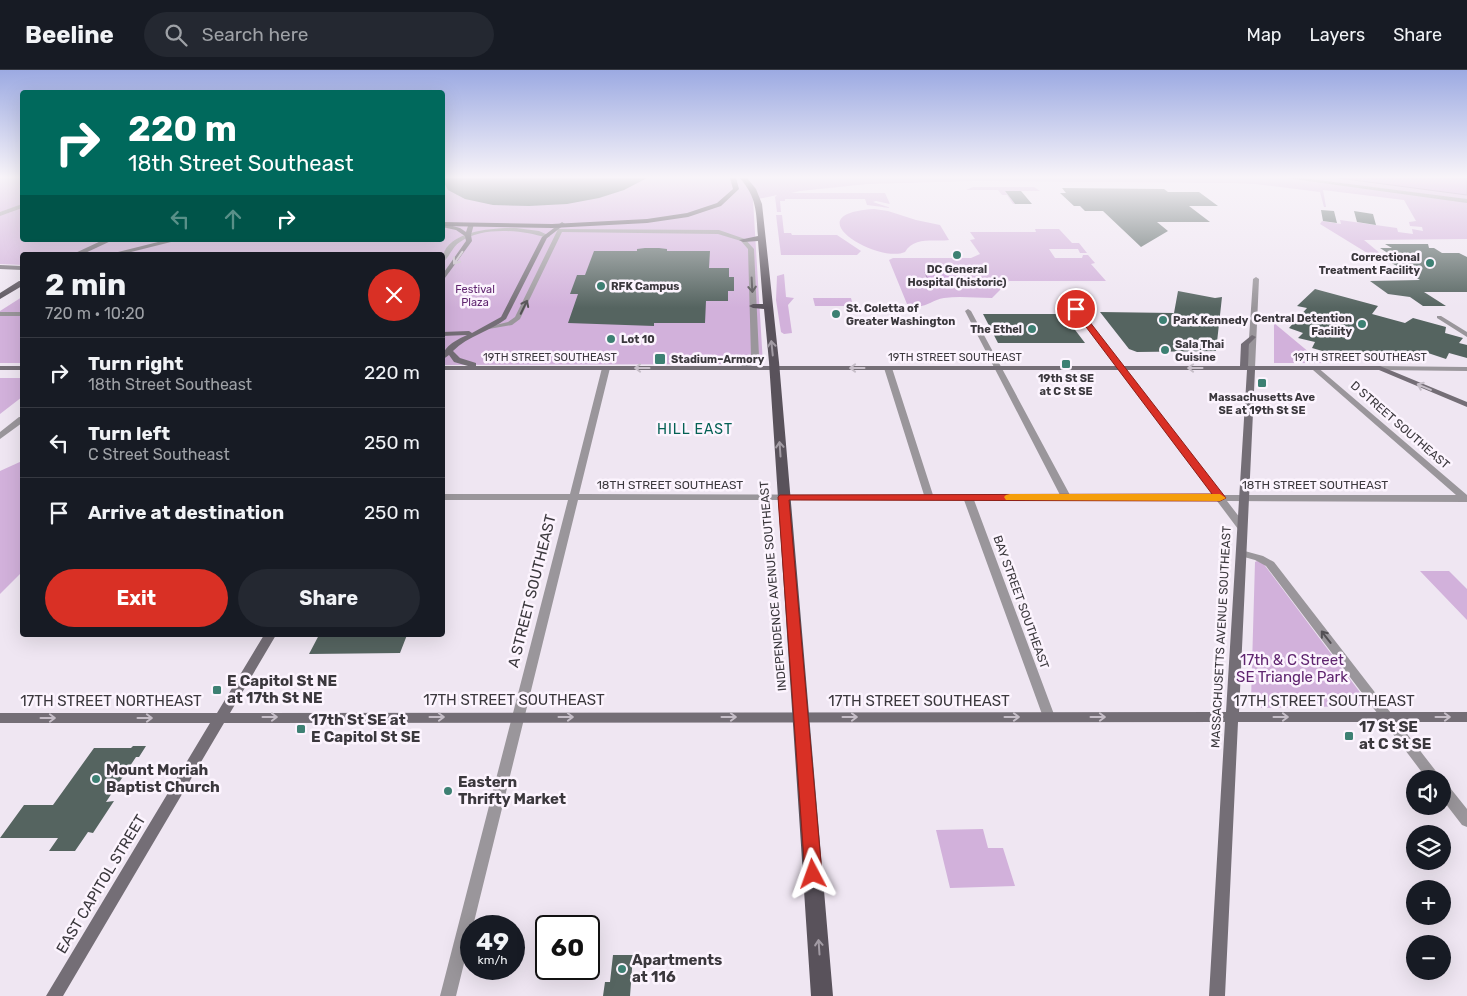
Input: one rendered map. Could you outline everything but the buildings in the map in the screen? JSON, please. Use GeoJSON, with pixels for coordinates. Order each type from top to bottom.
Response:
{"type":"FeatureCollection","features":[{"type":"Feature","properties":{"kind":"main road"},"geometry":{"type":"LineString","coordinates":[[445,225],[518,224],[561,227],[656,221]]}},
{"type":"Feature","properties":{"kind":"main road","name":"INDEPENDENCE AVENUE SOUTHEAST"},"geometry":{"type":"LineString","coordinates":[[760,221],[774,368],[822,996]]}},
{"type":"Feature","properties":{"kind":"main road"},"geometry":{"type":"LineString","coordinates":[[445,276],[470,241],[468,235],[471,224]]}},
{"type":"Feature","properties":{"kind":"main road"},"geometry":{"type":"LineString","coordinates":[[614,224],[653,231]]}},
{"type":"Feature","properties":{"kind":"main road"},"geometry":{"type":"LineString","coordinates":[[445,226],[455,228],[468,235]]}},
{"type":"Feature","properties":{"kind":"main road"},"geometry":{"type":"LineString","coordinates":[[445,355],[462,339],[497,324],[506,316],[547,236],[552,231],[561,227]]}},
{"type":"Feature","properties":{"kind":"main road"},"geometry":{"type":"LineString","coordinates":[[742,240],[762,238]]}},
{"type":"Feature","properties":{"kind":"main road"},"geometry":{"type":"LineString","coordinates":[[82,252],[104,242]]}},
{"type":"Feature","properties":{"kind":"main road"},"geometry":{"type":"LineString","coordinates":[[122,252],[165,242]]}},
{"type":"Feature","properties":{"kind":"main road"},"geometry":{"type":"LineString","coordinates":[[534,260],[543,265]]}},
{"type":"Feature","properties":{"kind":"main road"},"geometry":{"type":"LineString","coordinates":[[752,265],[764,265]]}},
{"type":"Feature","properties":{"kind":"main road"},"geometry":{"type":"LineString","coordinates":[[0,267],[20,268]]}},
{"type":"Feature","properties":{"kind":"main road"},"geometry":{"type":"LineString","coordinates":[[0,297],[20,284]]}},
{"type":"Feature","properties":{"kind":"main road"},"geometry":{"type":"LineString","coordinates":[[0,302],[20,291]]}},
{"type":"Feature","properties":{"kind":"main road"},"geometry":{"type":"LineString","coordinates":[[753,306],[767,307]]}},
{"type":"Feature","properties":{"kind":"main road"},"geometry":{"type":"LineString","coordinates":[[445,334],[485,329]]}},
{"type":"Feature","properties":{"kind":"main road","name":"MASSACHUSETTS AVENUE SOUTHEAST"},"geometry":{"type":"LineString","coordinates":[[1217,996],[1244,498],[1247,368],[1245,344],[1252,336]]}},
{"type":"Feature","properties":{"kind":"main road"},"geometry":{"type":"LineString","coordinates":[[449,350],[460,361],[488,368]]}},
{"type":"Feature","properties":{"kind":"main road"},"geometry":{"type":"LineString","coordinates":[[0,368],[20,368]]}},
{"type":"Feature","properties":{"kind":"main road","name":"19TH STREET SOUTHEAST"},"geometry":{"type":"LineString","coordinates":[[445,368],[1380,368]]}},
{"type":"Feature","properties":{"kind":"main road"},"geometry":{"type":"LineString","coordinates":[[1380,368],[1467,405]]}},
{"type":"Feature","properties":{"kind":"main road","name":"EAST CAPITOL STREET"},"geometry":{"type":"LineString","coordinates":[[54,996],[269,637]]}},
{"type":"Feature","properties":{"kind":"main road","name":"17TH STREET SOUTHEAST"},"geometry":{"type":"LineString","coordinates":[[222,717],[1467,717]]}},
{"type":"Feature","properties":{"kind":"main road","name":"17TH STREET NORTHEAST"},"geometry":{"type":"LineString","coordinates":[[0,718],[222,717]]}},
{"type":"Feature","properties":{"kind":"street"},"geometry":{"type":"LineString","coordinates":[[485,329],[506,325],[516,320],[561,227],[729,234],[742,240],[751,249],[755,356],[750,364],[743,368]]}},
{"type":"Feature","properties":{"kind":"street"},"geometry":{"type":"LineString","coordinates":[[445,257],[456,242],[468,235],[492,231],[533,231],[547,236]]}},
{"type":"Feature","properties":{"kind":"street"},"geometry":{"type":"LineString","coordinates":[[149,245],[160,242]]}},
{"type":"Feature","properties":{"kind":"street"},"geometry":{"type":"LineString","coordinates":[[1252,336],[1256,279]]}},
{"type":"Feature","properties":{"kind":"street"},"geometry":{"type":"LineString","coordinates":[[1076,309],[1242,527]]}},
{"type":"Feature","properties":{"kind":"street"},"geometry":{"type":"LineString","coordinates":[[968,311],[1066,498]]}},
{"type":"Feature","properties":{"kind":"street"},"geometry":{"type":"LineString","coordinates":[[0,314],[20,314]]}},
{"type":"Feature","properties":{"kind":"street"},"geometry":{"type":"LineString","coordinates":[[1439,317],[1467,335]]}},
{"type":"Feature","properties":{"kind":"street","name":"A STREET SOUTHEAST"},"geometry":{"type":"LineString","coordinates":[[448,996],[606,368]]}},
{"type":"Feature","properties":{"kind":"street"},"geometry":{"type":"LineString","coordinates":[[888,368],[929,497]]}},
{"type":"Feature","properties":{"kind":"street","name":"D STREET SOUTHEAST"},"geometry":{"type":"LineString","coordinates":[[1316,368],[1466,498]]}},
{"type":"Feature","properties":{"kind":"street","name":"19TH STREET SOUTHEAST"},"geometry":{"type":"LineString","coordinates":[[1380,368],[1467,369]]}},
{"type":"Feature","properties":{"kind":"street"},"geometry":{"type":"LineString","coordinates":[[0,436],[20,421]]}},
{"type":"Feature","properties":{"kind":"street","name":"18TH STREET SOUTHEAST"},"geometry":{"type":"LineString","coordinates":[[445,497],[1466,498]]}},
{"type":"Feature","properties":{"kind":"street","name":"BAY STREET SOUTHEAST"},"geometry":{"type":"LineString","coordinates":[[968,497],[1049,717]]}},
{"type":"Feature","properties":{"kind":"street"},"geometry":{"type":"LineString","coordinates":[[1241,553],[1259,558],[1270,564],[1428,770]]}},
{"type":"Feature","properties":{"kind":"street"},"geometry":{"type":"LineString","coordinates":[[1451,800],[1467,820]]}},
{"type":"Feature","properties":{"kind":"green space","name":"RFK Campus"},"geometry":{"type":"Polygon","coordinates":[[[0,221],[20,221],[20,242],[445,242],[445,221],[754,221],[763,364],[445,365],[445,252],[20,252],[20,265],[0,264],[0,221]]]}},
{"type":"Feature","properties":{"kind":"green space"},"geometry":{"type":"Polygon","coordinates":[[[777,221],[783,221],[784,233],[791,233],[792,235],[837,235],[861,251],[857,255],[781,255],[777,221]]]}},
{"type":"Feature","properties":{"kind":"green space"},"geometry":{"type":"Polygon","coordinates":[[[841,221],[922,221],[940,225],[949,240],[919,242],[909,247],[905,252],[893,254],[862,245],[849,237],[841,228],[841,221]]]}},
{"type":"Feature","properties":{"kind":"green space","name":"RFK Campus"},"geometry":{"type":"Polygon","coordinates":[[[1322,221],[1341,224],[1340,221],[1349,221],[1397,228],[1398,232],[1413,234],[1412,229],[1423,231],[1422,227],[1410,226],[1409,222],[1467,221],[1467,239],[1364,240],[1387,259],[1377,259],[1320,224],[1322,221]]]}},
{"type":"Feature","properties":{"kind":"green space"},"geometry":{"type":"Polygon","coordinates":[[[1035,229],[1059,229],[1072,243],[1079,243],[1087,253],[1080,253],[1078,249],[1049,249],[1055,258],[1082,258],[1083,255],[1088,255],[1095,263],[1091,264],[1106,281],[1009,281],[992,298],[944,298],[923,306],[913,306],[907,304],[889,260],[893,258],[971,258],[980,254],[970,240],[975,239],[970,232],[1036,232],[1035,229]]]}},
{"type":"Feature","properties":{"kind":"green space"},"geometry":{"type":"Polygon","coordinates":[[[784,274],[786,297],[794,298],[788,305],[792,333],[784,334],[781,332],[776,300],[777,276],[784,274]]]}},
{"type":"Feature","properties":{"kind":"green space"},"geometry":{"type":"Polygon","coordinates":[[[20,298],[20,363],[0,363],[0,311],[20,298]]]}},
{"type":"Feature","properties":{"kind":"green space"},"geometry":{"type":"Polygon","coordinates":[[[813,298],[851,298],[853,306],[815,306],[813,298]]]}},
{"type":"Feature","properties":{"kind":"green space"},"geometry":{"type":"Polygon","coordinates":[[[1274,323],[1322,363],[1274,363],[1274,323]]]}},
{"type":"Feature","properties":{"kind":"green space"},"geometry":{"type":"Polygon","coordinates":[[[0,378],[20,378],[20,399],[0,414],[0,378]]]}},
{"type":"Feature","properties":{"kind":"green space"},"geometry":{"type":"Polygon","coordinates":[[[20,462],[20,574],[0,594],[0,471],[20,462]]]}},
{"type":"Feature","properties":{"kind":"green space","name":"17th & C Street SE Triangle Park"},"geometry":{"type":"Polygon","coordinates":[[[1255,562],[1263,563],[1365,699],[1366,704],[1364,706],[1262,708],[1254,705],[1251,700],[1255,562]]]}},
{"type":"Feature","properties":{"kind":"green space"},"geometry":{"type":"Polygon","coordinates":[[[1420,571],[1449,571],[1467,589],[1467,620],[1420,571]]]}},
{"type":"Feature","properties":{"kind":"green space"},"geometry":{"type":"Polygon","coordinates":[[[983,829],[988,848],[1003,848],[1015,886],[950,888],[936,830],[983,829]]]}},
{"type":"Feature","properties":{"kind":"shaded area"},"geometry":{"type":"Polygon","coordinates":[[[925,272],[957,273],[965,279],[951,283],[931,281],[927,278],[925,272]]]}},
{"type":"Feature","properties":{"kind":"slow traffic"},"geometry":{"type":"LineString","coordinates":[[1010,497],[1220,498]]}},
{"type":"Feature","properties":{"kind":"place","name":"DC General Hospital (historic)"},"geometry":{"type":"Point","coordinates":[957,255]}},
{"type":"Feature","properties":{"kind":"place","name":"Correctional Treatment Facility"},"geometry":{"type":"Point","coordinates":[1430,263]}},
{"type":"Feature","properties":{"kind":"place","name":"RFK Campus"},"geometry":{"type":"Point","coordinates":[601,286]}},
{"type":"Feature","properties":{"kind":"place","name":"St. Coletta of Greater Washington"},"geometry":{"type":"Point","coordinates":[836,314]}},
{"type":"Feature","properties":{"kind":"place","name":"Park Kennedy"},"geometry":{"type":"Point","coordinates":[1163,320]}},
{"type":"Feature","properties":{"kind":"place","name":"Central Detention Facility"},"geometry":{"type":"Point","coordinates":[1362,324]}},
{"type":"Feature","properties":{"kind":"place","name":"The Ethel"},"geometry":{"type":"Point","coordinates":[1032,329]}},
{"type":"Feature","properties":{"kind":"place","name":"Lot 10"},"geometry":{"type":"Point","coordinates":[611,339]}},
{"type":"Feature","properties":{"kind":"place","name":"Sala Thai Cuisine"},"geometry":{"type":"Point","coordinates":[1165,350]}},
{"type":"Feature","properties":{"kind":"place","name":"Stadium–Armory"},"geometry":{"type":"Point","coordinates":[660,359]}},
{"type":"Feature","properties":{"kind":"place","name":"19th St SE at C St SE"},"geometry":{"type":"Point","coordinates":[1066,364]}},
{"type":"Feature","properties":{"kind":"place","name":"Massachusetts Ave SE at 19th St SE"},"geometry":{"type":"Point","coordinates":[1262,383]}},
{"type":"Feature","properties":{"kind":"place","name":"E Capitol St NE at 17th St NE"},"geometry":{"type":"Point","coordinates":[217,690]}},
{"type":"Feature","properties":{"kind":"place","name":"17th St SE at E Capitol St SE"},"geometry":{"type":"Point","coordinates":[301,729]}},
{"type":"Feature","properties":{"kind":"place","name":"17 St SE at C St SE"},"geometry":{"type":"Point","coordinates":[1349,736]}},
{"type":"Feature","properties":{"kind":"place","name":"Mount Moriah Baptist Church"},"geometry":{"type":"Point","coordinates":[96,779]}},
{"type":"Feature","properties":{"kind":"place","name":"Eastern Thrifty Market"},"geometry":{"type":"Point","coordinates":[448,791]}},
{"type":"Feature","properties":{"kind":"place","name":"Apartments at 116"},"geometry":{"type":"Point","coordinates":[622,969]}},
{"type":"Feature","properties":{"kind":"district","name":"HILL EAST"},"geometry":{"type":"Point","coordinates":[695,429]}},
{"type":"Feature","properties":{"kind":"route"},"geometry":{"type":"LineString","coordinates":[[813,874],[784,497],[1220,498],[1076,309]]}},
{"type":"Feature","properties":{"kind":"park label","name":"Festival Plaza"},"geometry":{"type":"Point","coordinates":[475,295]}}]}
